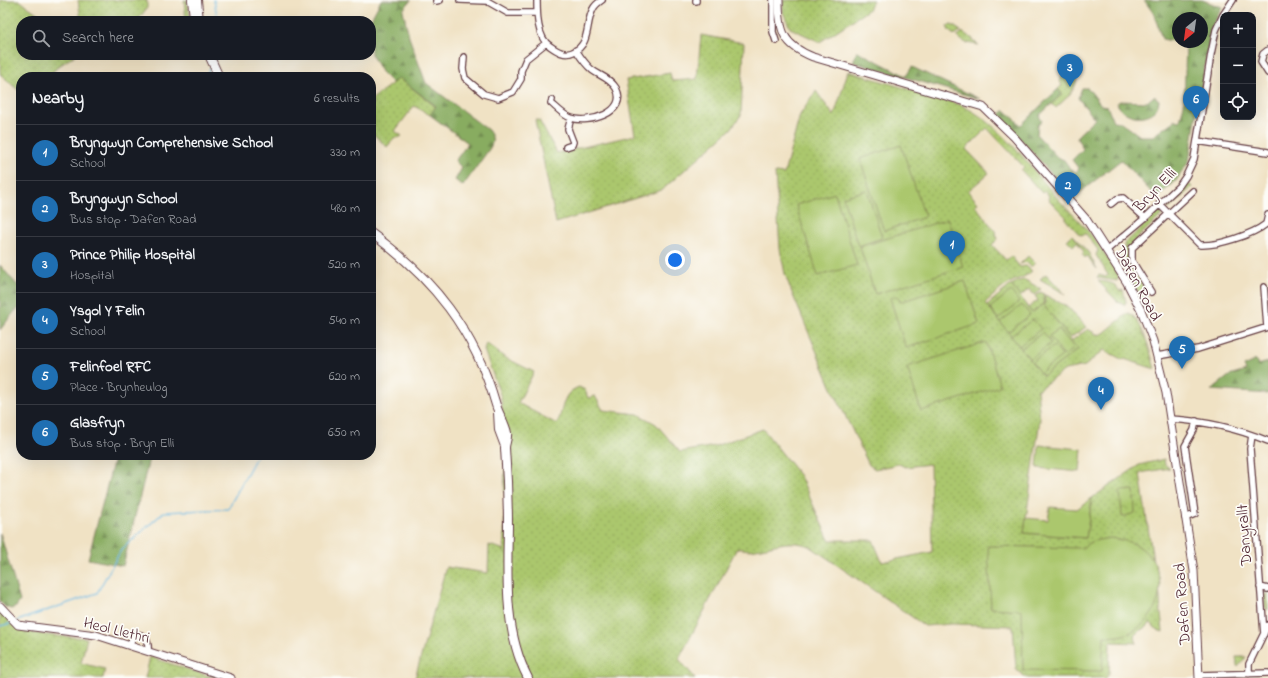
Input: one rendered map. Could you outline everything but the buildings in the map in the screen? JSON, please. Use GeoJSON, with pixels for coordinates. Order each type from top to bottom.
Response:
{"type":"FeatureCollection","features":[{"type":"Feature","properties":{"kind":"main road"},"geometry":{"type":"LineString","coordinates":[[192,0],[196,16]]}},
{"type":"Feature","properties":{"kind":"main road"},"geometry":{"type":"LineString","coordinates":[[197,0],[198,16]]}},
{"type":"Feature","properties":{"kind":"main road"},"geometry":{"type":"LineString","coordinates":[[211,60],[217,72]]}},
{"type":"Feature","properties":{"kind":"main road"},"geometry":{"type":"LineString","coordinates":[[376,237],[394,250],[422,275],[459,320],[475,348],[484,368],[498,411],[499,430],[505,446],[508,497],[507,579],[515,644],[528,678]]}},
{"type":"Feature","properties":{"kind":"street"},"geometry":{"type":"LineString","coordinates":[[460,0],[487,1],[508,13],[537,13]]}},
{"type":"Feature","properties":{"kind":"street"},"geometry":{"type":"LineString","coordinates":[[537,0],[539,26],[546,44],[559,52],[569,54],[576,50],[586,38],[593,8],[600,1]]}},
{"type":"Feature","properties":{"kind":"street"},"geometry":{"type":"LineString","coordinates":[[773,0],[773,32],[776,41]]}},
{"type":"Feature","properties":{"kind":"street","name":"Dafen Road"},"geometry":{"type":"LineString","coordinates":[[779,0],[780,27],[784,36],[797,51],[983,107],[1014,137],[1086,219],[1126,280],[1141,310],[1157,356],[1166,394],[1194,570],[1198,676]]}},
{"type":"Feature","properties":{"kind":"street","name":"Bryn Elli"},"geometry":{"type":"LineString","coordinates":[[1225,12],[1232,0]]}},
{"type":"Feature","properties":{"kind":"street","name":"Bryn Elli"},"geometry":{"type":"LineString","coordinates":[[1107,250],[1145,218],[1179,186],[1186,176],[1194,159],[1211,54],[1216,30],[1220,21]]}},
{"type":"Feature","properties":{"kind":"street"},"geometry":{"type":"LineString","coordinates":[[464,58],[463,69],[466,78],[484,94],[498,98],[513,92],[521,79],[521,71],[526,59],[546,44]]}},
{"type":"Feature","properties":{"kind":"street"},"geometry":{"type":"LineString","coordinates":[[552,100],[551,103],[571,118],[584,119],[600,117],[612,111],[617,103],[618,96],[616,88],[610,80],[592,70],[583,62],[576,50]]}},
{"type":"Feature","properties":{"kind":"street"},"geometry":{"type":"LineString","coordinates":[[1268,50],[1263,54],[1261,62],[1268,73]]}},
{"type":"Feature","properties":{"kind":"street"},"geometry":{"type":"LineString","coordinates":[[566,147],[572,145],[573,142],[568,129],[571,118]]}},
{"type":"Feature","properties":{"kind":"street"},"geometry":{"type":"LineString","coordinates":[[1197,141],[1268,152]]}},
{"type":"Feature","properties":{"kind":"street"},"geometry":{"type":"LineString","coordinates":[[1151,292],[1132,261],[1132,248],[1193,191]]}},
{"type":"Feature","properties":{"kind":"street"},"geometry":{"type":"LineString","coordinates":[[1110,204],[1117,199],[1123,198],[1145,218]]}},
{"type":"Feature","properties":{"kind":"street"},"geometry":{"type":"LineString","coordinates":[[1159,204],[1200,245],[1210,245],[1259,230],[1267,225],[1268,215]]}},
{"type":"Feature","properties":{"kind":"street"},"geometry":{"type":"LineString","coordinates":[[1157,356],[1198,349],[1267,327],[1264,287]]}},
{"type":"Feature","properties":{"kind":"street"},"geometry":{"type":"LineString","coordinates":[[1170,420],[1196,421],[1230,428],[1268,441]]}},
{"type":"Feature","properties":{"kind":"street"},"geometry":{"type":"LineString","coordinates":[[1185,518],[1195,514],[1185,446],[1194,430],[1196,421]]}},
{"type":"Feature","properties":{"kind":"street","name":"Danyrallt"},"geometry":{"type":"LineString","coordinates":[[1252,435],[1250,450],[1264,634]]}},
{"type":"Feature","properties":{"kind":"street"},"geometry":{"type":"LineString","coordinates":[[1260,588],[1268,589]]}},
{"type":"Feature","properties":{"kind":"street","name":"Heol Llethri"},"geometry":{"type":"LineString","coordinates":[[0,606],[10,619],[18,625],[96,635],[231,678]]}},
{"type":"Feature","properties":{"kind":"street"},"geometry":{"type":"LineString","coordinates":[[1249,674],[1249,664],[1268,625]]}},
{"type":"Feature","properties":{"kind":"street"},"geometry":{"type":"LineString","coordinates":[[130,645],[134,634],[139,634],[144,636],[147,642],[148,651]]}},
{"type":"Feature","properties":{"kind":"street"},"geometry":{"type":"LineString","coordinates":[[1198,676],[1268,673]]}},
{"type":"Feature","properties":{"kind":"green space"},"geometry":{"type":"Polygon","coordinates":[[[0,0],[19,0],[41,16],[16,16],[16,60],[68,60],[52,72],[16,72],[16,88],[0,74],[0,0]]]}},
{"type":"Feature","properties":{"kind":"green space"},"geometry":{"type":"Polygon","coordinates":[[[78,0],[147,0],[147,8],[141,16],[80,16],[78,0]]]}},
{"type":"Feature","properties":{"kind":"green space"},"geometry":{"type":"Polygon","coordinates":[[[184,0],[187,0],[190,16],[186,16],[184,0]]]}},
{"type":"Feature","properties":{"kind":"green space"},"geometry":{"type":"Polygon","coordinates":[[[381,0],[411,0],[403,10],[409,37],[426,83],[488,130],[492,137],[490,148],[463,186],[455,180],[462,168],[455,161],[468,143],[430,115],[436,106],[399,78],[392,83],[381,72],[374,60],[376,60],[376,16],[373,16],[381,0]]]}},
{"type":"Feature","properties":{"kind":"green space"},"geometry":{"type":"Polygon","coordinates":[[[783,0],[873,0],[868,10],[820,42],[790,28],[783,12],[783,0]]]}},
{"type":"Feature","properties":{"kind":"green space"},"geometry":{"type":"Polygon","coordinates":[[[1144,0],[1202,0],[1222,7],[1211,29],[1208,47],[1208,12],[1172,12],[1172,41],[1162,39],[1154,14],[1144,0]]]}},
{"type":"Feature","properties":{"kind":"green space"},"geometry":{"type":"Polygon","coordinates":[[[952,25],[961,31],[954,35],[949,31],[947,26],[952,25]]]}},
{"type":"Feature","properties":{"kind":"green space"},"geometry":{"type":"Polygon","coordinates":[[[962,32],[979,45],[966,43],[957,37],[962,32]]]}},
{"type":"Feature","properties":{"kind":"green space"},"geometry":{"type":"Polygon","coordinates":[[[701,35],[744,43],[741,115],[731,129],[662,190],[556,223],[535,120],[539,120],[557,153],[635,135],[626,80],[670,73],[672,81],[697,79],[701,35]]]}},
{"type":"Feature","properties":{"kind":"green space"},"geometry":{"type":"Polygon","coordinates":[[[1186,48],[1208,48],[1189,161],[1176,181],[1157,198],[1121,160],[1073,198],[999,115],[1005,110],[1021,125],[1058,89],[1062,94],[1039,116],[1042,120],[1038,125],[1037,135],[1057,157],[1064,160],[1071,170],[1076,172],[1079,169],[1072,160],[1083,149],[1077,138],[1078,135],[1095,119],[1078,98],[1082,88],[1088,88],[1101,105],[1107,106],[1113,121],[1121,122],[1140,136],[1153,136],[1175,120],[1180,121],[1184,104],[1186,48]]]}},
{"type":"Feature","properties":{"kind":"green space"},"geometry":{"type":"Polygon","coordinates":[[[857,51],[906,76],[912,67],[980,99],[853,62],[857,51]]]}},
{"type":"Feature","properties":{"kind":"green space"},"geometry":{"type":"Polygon","coordinates":[[[848,71],[961,105],[976,113],[1003,135],[1026,160],[1059,200],[1092,236],[1119,276],[1117,281],[1097,278],[1099,275],[1106,277],[1108,275],[1096,255],[1098,250],[1086,234],[1080,235],[1066,220],[1066,217],[1048,199],[1049,196],[1045,191],[1042,193],[1021,170],[1024,167],[987,128],[966,149],[989,173],[968,191],[978,203],[975,205],[995,231],[998,239],[992,245],[1006,260],[1011,256],[1020,267],[1026,266],[1032,271],[1007,285],[985,303],[1043,376],[1078,349],[1071,341],[1088,329],[1098,335],[1104,333],[1128,313],[1138,321],[1142,329],[1155,369],[1124,359],[1123,360],[1104,350],[1085,366],[1065,370],[1037,390],[1040,419],[1024,533],[1086,538],[1092,498],[1139,465],[1164,459],[1165,465],[1170,468],[1140,473],[1153,561],[1159,579],[1163,632],[1157,630],[1151,623],[1134,635],[1137,643],[1110,642],[1109,674],[1106,678],[1027,678],[1016,670],[1013,626],[952,624],[925,626],[811,547],[804,544],[790,543],[751,550],[737,548],[679,659],[695,678],[415,678],[446,567],[488,573],[489,545],[502,549],[504,554],[505,446],[501,397],[484,350],[486,343],[504,357],[534,372],[518,403],[557,424],[566,397],[569,393],[579,387],[585,390],[588,398],[595,396],[603,410],[638,414],[656,424],[680,452],[715,446],[763,429],[800,476],[829,540],[873,540],[882,562],[932,552],[930,464],[905,467],[899,464],[875,469],[869,465],[831,386],[792,293],[785,274],[780,249],[775,173],[784,174],[800,115],[816,91],[834,116],[848,71]]]}},
{"type":"Feature","properties":{"kind":"green space"},"geometry":{"type":"Polygon","coordinates":[[[1070,72],[1074,74],[1077,79],[1076,84],[1069,95],[1056,108],[1052,104],[1062,94],[1058,89],[1062,85],[1059,81],[1064,73],[1070,72]]]}},
{"type":"Feature","properties":{"kind":"green space"},"geometry":{"type":"Polygon","coordinates":[[[399,78],[436,107],[430,115],[414,106],[395,131],[402,136],[398,138],[395,137],[387,147],[376,137],[376,96],[399,78]]]}},
{"type":"Feature","properties":{"kind":"green space"},"geometry":{"type":"Polygon","coordinates":[[[1154,96],[1159,100],[1157,107],[1152,113],[1146,116],[1132,116],[1120,109],[1117,103],[1120,101],[1147,102],[1154,96]]]}},
{"type":"Feature","properties":{"kind":"green space"},"geometry":{"type":"Polygon","coordinates":[[[901,145],[925,217],[884,231],[860,159],[901,145]]]}},
{"type":"Feature","properties":{"kind":"green space"},"geometry":{"type":"Polygon","coordinates":[[[1188,183],[1192,187],[1170,208],[1164,206],[1188,183]]]}},
{"type":"Feature","properties":{"kind":"green space"},"geometry":{"type":"Polygon","coordinates":[[[867,190],[882,238],[858,246],[843,197],[867,190]]]}},
{"type":"Feature","properties":{"kind":"green space"},"geometry":{"type":"Polygon","coordinates":[[[835,193],[857,265],[818,276],[796,205],[835,193]]]}},
{"type":"Feature","properties":{"kind":"green space"},"geometry":{"type":"Polygon","coordinates":[[[1161,209],[1162,215],[1133,242],[1128,252],[1130,266],[1146,290],[1146,297],[1141,300],[1129,273],[1125,259],[1124,244],[1161,209]]]}},
{"type":"Feature","properties":{"kind":"green space"},"geometry":{"type":"Polygon","coordinates":[[[948,219],[963,267],[875,294],[860,247],[948,219]]]}},
{"type":"Feature","properties":{"kind":"green space"},"geometry":{"type":"Polygon","coordinates":[[[1072,235],[1088,252],[1097,269],[1087,256],[1085,258],[1082,254],[1084,252],[1077,242],[1073,246],[1067,240],[1072,235]]]}},
{"type":"Feature","properties":{"kind":"green space"},"geometry":{"type":"Polygon","coordinates":[[[1028,256],[1035,263],[1031,267],[1026,262],[1020,264],[1028,256]]]}},
{"type":"Feature","properties":{"kind":"green space"},"geometry":{"type":"Polygon","coordinates":[[[0,265],[16,284],[16,310],[0,330],[0,265]]]}},
{"type":"Feature","properties":{"kind":"green space"},"geometry":{"type":"Polygon","coordinates":[[[1046,274],[1065,294],[1040,279],[1046,274]]]}},
{"type":"Feature","properties":{"kind":"green space"},"geometry":{"type":"Polygon","coordinates":[[[1025,280],[1041,289],[1034,295],[1029,289],[1020,297],[1011,285],[1018,281],[1025,280]]]}},
{"type":"Feature","properties":{"kind":"green space"},"geometry":{"type":"Polygon","coordinates":[[[965,281],[979,324],[906,348],[890,298],[898,296],[900,302],[965,281]]]}},
{"type":"Feature","properties":{"kind":"green space"},"geometry":{"type":"Polygon","coordinates":[[[1098,281],[1111,283],[1118,288],[1119,291],[1123,290],[1126,302],[1124,305],[1118,302],[1098,281]]]}},
{"type":"Feature","properties":{"kind":"green space"},"geometry":{"type":"Polygon","coordinates":[[[1011,285],[1032,313],[1043,304],[1078,349],[1043,376],[987,305],[1011,285]]]}},
{"type":"Feature","properties":{"kind":"green space"},"geometry":{"type":"Polygon","coordinates":[[[1011,291],[1019,302],[998,319],[990,308],[1011,291]]]}},
{"type":"Feature","properties":{"kind":"green space"},"geometry":{"type":"Polygon","coordinates":[[[1041,292],[1044,294],[1043,304],[1032,313],[1028,308],[1038,300],[1035,296],[1041,292]]]}},
{"type":"Feature","properties":{"kind":"green space"},"geometry":{"type":"Polygon","coordinates":[[[1045,295],[1068,307],[1086,327],[1070,338],[1044,306],[1045,295]]]}},
{"type":"Feature","properties":{"kind":"green space"},"geometry":{"type":"Polygon","coordinates":[[[1022,305],[1030,315],[1008,332],[1000,322],[1022,305]]]}},
{"type":"Feature","properties":{"kind":"green space"},"geometry":{"type":"Polygon","coordinates":[[[1033,319],[1041,329],[1019,346],[1011,336],[1033,319]]]}},
{"type":"Feature","properties":{"kind":"green space"},"geometry":{"type":"Polygon","coordinates":[[[1059,329],[1074,348],[1064,356],[1049,336],[1059,329]]]}},
{"type":"Feature","properties":{"kind":"green space"},"geometry":{"type":"Polygon","coordinates":[[[1043,332],[1051,343],[1030,359],[1021,349],[1043,332]]]}},
{"type":"Feature","properties":{"kind":"green space"},"geometry":{"type":"Polygon","coordinates":[[[986,342],[1000,386],[921,411],[907,367],[986,342]]]}},
{"type":"Feature","properties":{"kind":"green space"},"geometry":{"type":"Polygon","coordinates":[[[1054,346],[1062,356],[1040,373],[1032,362],[1054,346]]]}},
{"type":"Feature","properties":{"kind":"green space"},"geometry":{"type":"Polygon","coordinates":[[[1256,360],[1258,365],[1268,362],[1268,394],[1211,390],[1229,376],[1246,371],[1244,366],[1256,360]]]}},
{"type":"Feature","properties":{"kind":"green space"},"geometry":{"type":"Polygon","coordinates":[[[1039,445],[1082,449],[1080,472],[1037,468],[1039,445]]]}},
{"type":"Feature","properties":{"kind":"green space"},"geometry":{"type":"Polygon","coordinates":[[[114,460],[149,460],[123,566],[88,559],[114,460]]]}},
{"type":"Feature","properties":{"kind":"green space"},"geometry":{"type":"Polygon","coordinates":[[[1134,490],[1135,513],[1122,517],[1120,491],[1134,490]]]}},
{"type":"Feature","properties":{"kind":"green space"},"geometry":{"type":"Polygon","coordinates":[[[1092,498],[1086,538],[1024,533],[1026,518],[1048,520],[1050,507],[1077,509],[1092,498]]]}},
{"type":"Feature","properties":{"kind":"green space"},"geometry":{"type":"Polygon","coordinates":[[[0,533],[20,601],[16,607],[11,609],[5,607],[0,602],[0,533]]]}},
{"type":"Feature","properties":{"kind":"green space"},"geometry":{"type":"Polygon","coordinates":[[[1110,538],[1126,541],[1138,546],[1153,561],[1159,576],[1160,591],[1156,606],[1147,619],[1136,630],[1121,636],[1104,636],[1102,671],[1023,670],[1022,610],[991,608],[988,546],[1082,548],[1093,541],[1110,538]]]}},
{"type":"Feature","properties":{"kind":"green space"},"geometry":{"type":"Polygon","coordinates":[[[1268,592],[1268,610],[1265,608],[1264,595],[1268,592]]]}},
{"type":"Feature","properties":{"kind":"green space"},"geometry":{"type":"Polygon","coordinates":[[[0,611],[15,626],[29,632],[45,635],[87,638],[81,663],[105,669],[103,678],[0,678],[0,611]]]}},
{"type":"Feature","properties":{"kind":"green space"},"geometry":{"type":"Polygon","coordinates":[[[150,657],[215,678],[145,678],[150,657]]]}},
{"type":"Feature","properties":{"kind":"green space"},"geometry":{"type":"Polygon","coordinates":[[[1236,657],[1246,657],[1238,667],[1237,666],[1236,657]]]}},
{"type":"Feature","properties":{"kind":"waterway"},"geometry":{"type":"LineString","coordinates":[[214,0],[217,16]]}},
{"type":"Feature","properties":{"kind":"waterway"},"geometry":{"type":"LineString","coordinates":[[208,72],[211,67]]}},
{"type":"Feature","properties":{"kind":"waterway"},"geometry":{"type":"LineString","coordinates":[[17,621],[97,593],[121,550],[164,512],[228,509],[254,460]]}},
{"type":"Feature","properties":{"kind":"waterway"},"geometry":{"type":"LineString","coordinates":[[0,626],[12,623]]}},
{"type":"Feature","properties":{"kind":"place","name":"Prince Philip Hospital"},"geometry":{"type":"Point","coordinates":[1070,87]}},
{"type":"Feature","properties":{"kind":"place","name":"Glasfryn"},"geometry":{"type":"Point","coordinates":[1196,119]}},
{"type":"Feature","properties":{"kind":"place","name":"Bryngwyn School"},"geometry":{"type":"Point","coordinates":[1068,205]}},
{"type":"Feature","properties":{"kind":"place","name":"Bryngwyn Comprehensive School"},"geometry":{"type":"Point","coordinates":[952,264]}},
{"type":"Feature","properties":{"kind":"place","name":"Felinfoel RFC"},"geometry":{"type":"Point","coordinates":[1182,369]}},
{"type":"Feature","properties":{"kind":"place","name":"Ysgol Y Felin"},"geometry":{"type":"Point","coordinates":[1101,410]}}]}
